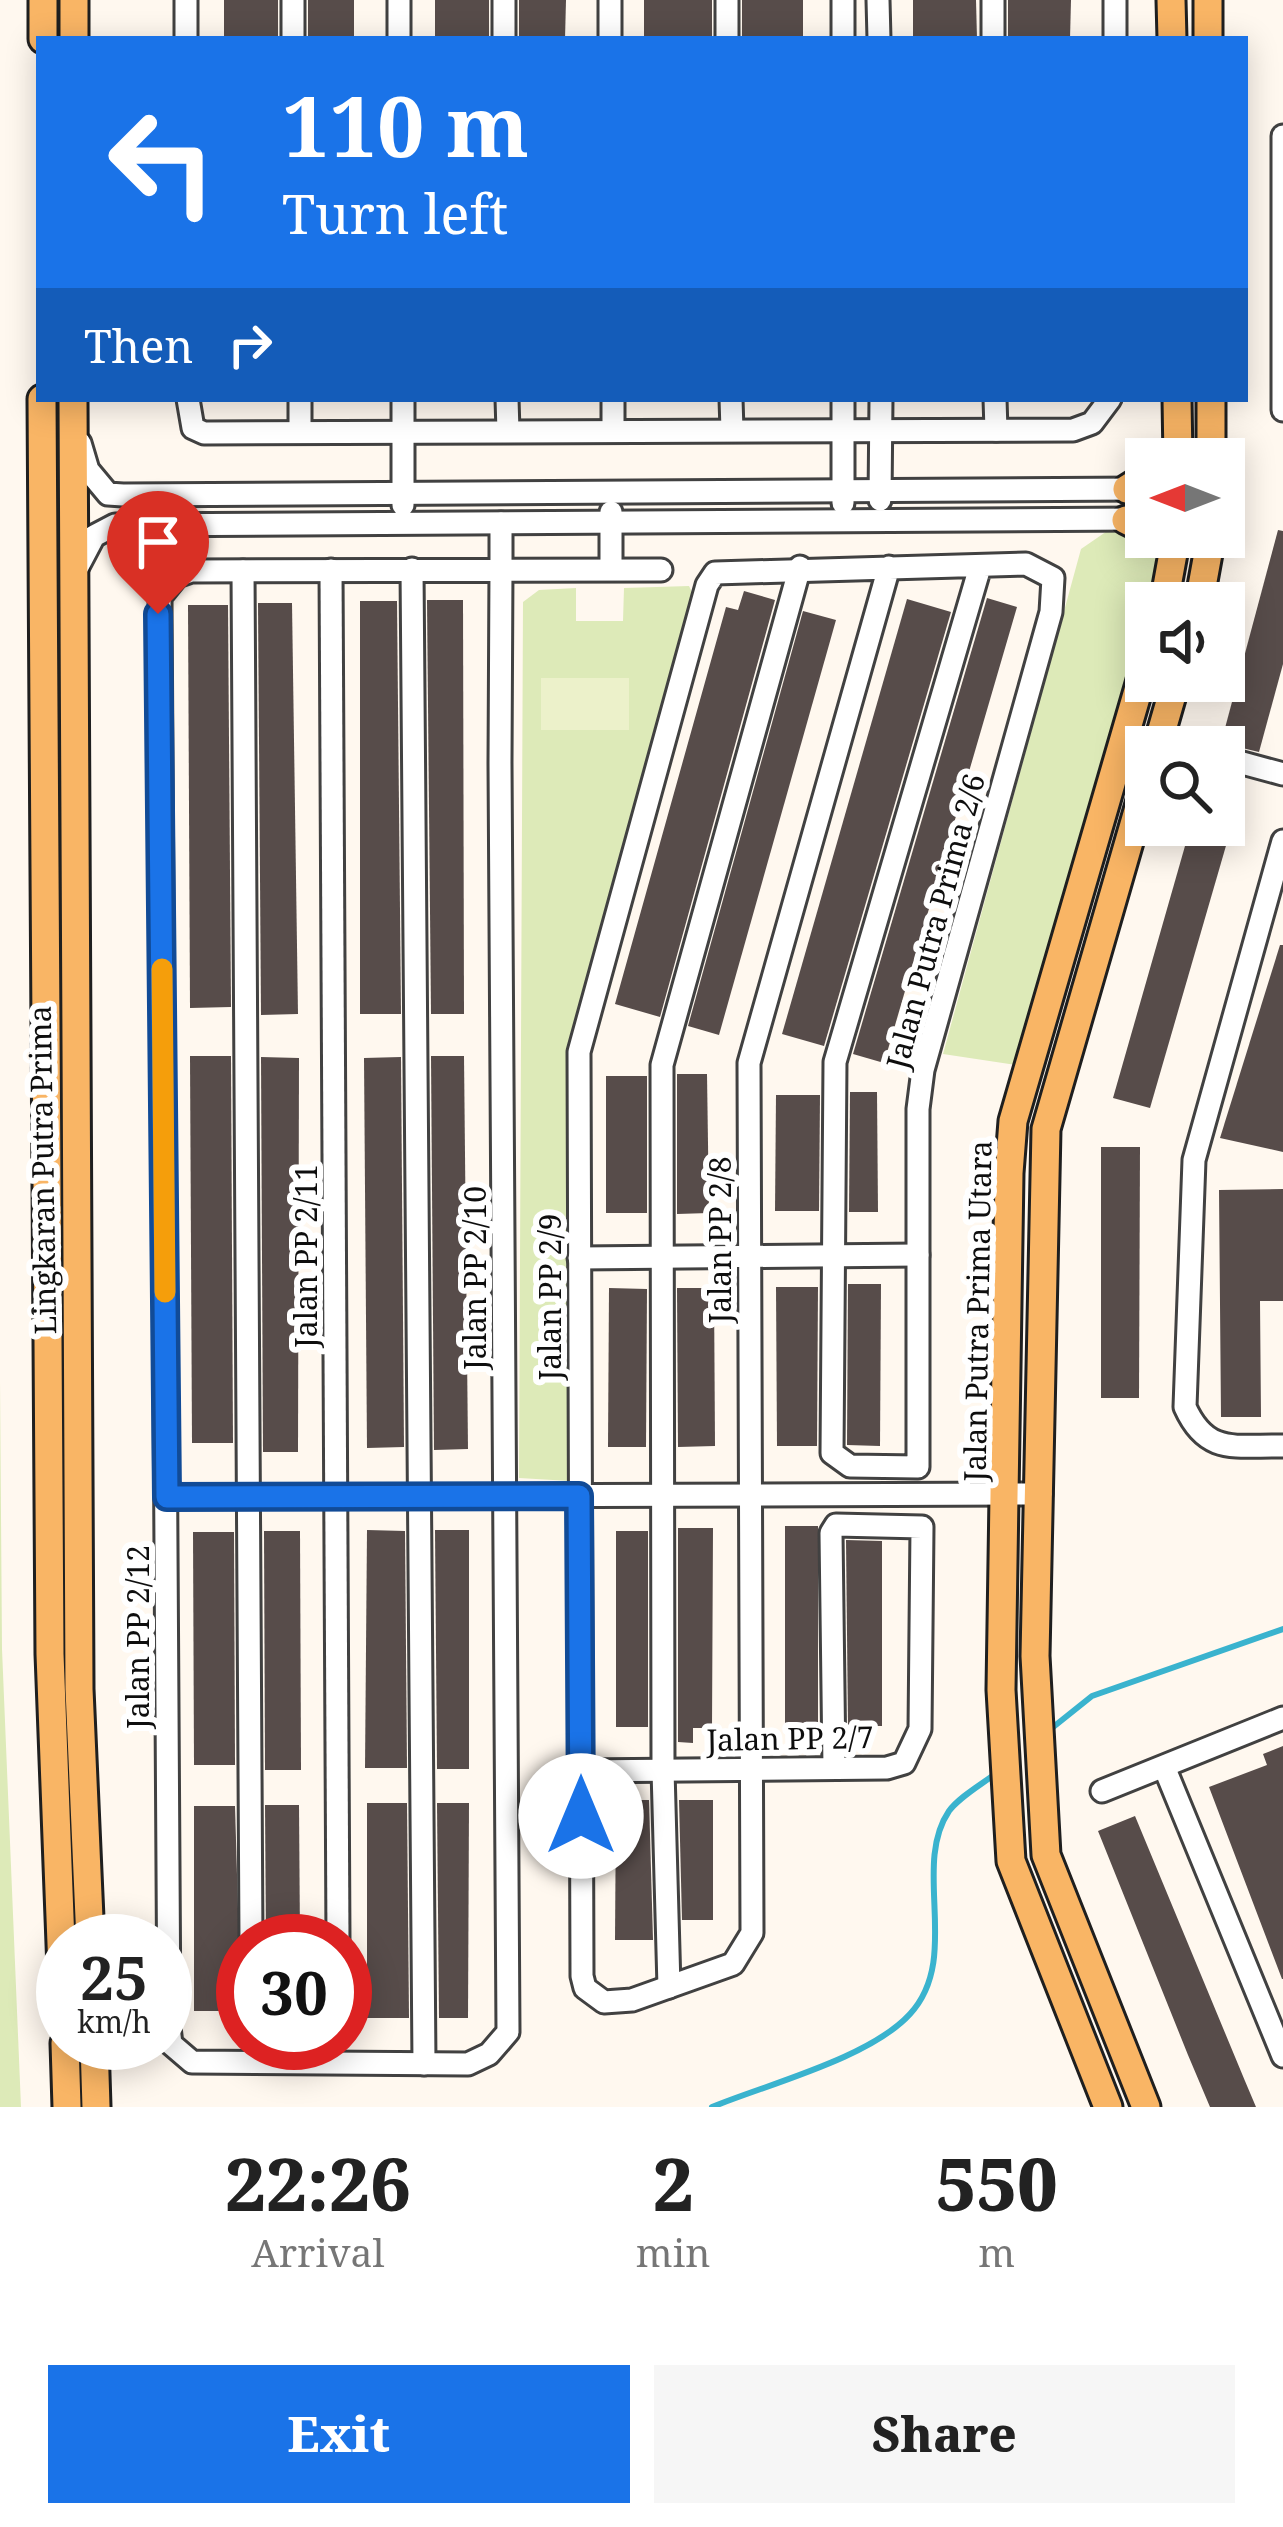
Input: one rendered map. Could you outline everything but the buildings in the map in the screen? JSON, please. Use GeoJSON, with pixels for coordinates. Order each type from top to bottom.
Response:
{"type":"FeatureCollection","features":[{"type":"Feature","properties":{"kind":"main road"},"geometry":{"type":"LineString","coordinates":[[43,0],[43,36]]}},
{"type":"Feature","properties":{"kind":"main road"},"geometry":{"type":"LineString","coordinates":[[74,0],[74,36]]}},
{"type":"Feature","properties":{"kind":"main road"},"geometry":{"type":"LineString","coordinates":[[1171,0],[1172,36]]}},
{"type":"Feature","properties":{"kind":"main road"},"geometry":{"type":"LineString","coordinates":[[1208,0],[1208,36]]}},
{"type":"Feature","properties":{"kind":"main road","name":"Lingkaran Putra Prima"},"geometry":{"type":"LineString","coordinates":[[42,402],[47,1464],[61,1914]]}},
{"type":"Feature","properties":{"kind":"main road"},"geometry":{"type":"LineString","coordinates":[[1174,438],[1177,402]]}},
{"type":"Feature","properties":{"kind":"main road"},"geometry":{"type":"LineString","coordinates":[[1210,402],[1211,438]]}},
{"type":"Feature","properties":{"kind":"main road","name":"Lingkaran Putra Prima"},"geometry":{"type":"LineString","coordinates":[[73,409],[80,1689],[89,1914]]}},
{"type":"Feature","properties":{"kind":"main road"},"geometry":{"type":"LineString","coordinates":[[1167,558],[1172,566]]}},
{"type":"Feature","properties":{"kind":"main road"},"geometry":{"type":"LineString","coordinates":[[1168,582],[1173,558]]}},
{"type":"Feature","properties":{"kind":"main road","name":"Jalan Putra Prima Utara"},"geometry":{"type":"LineString","coordinates":[[1108,2107],[1016,1876],[1004,1791],[1001,1690],[1013,1121],[1135,702]]}},
{"type":"Feature","properties":{"kind":"main road"},"geometry":{"type":"LineString","coordinates":[[1128,846],[1046,1129],[1035,1656],[1046,1855],[1055,1890],[1146,2107]]}},
{"type":"Feature","properties":{"kind":"main road"},"geometry":{"type":"LineString","coordinates":[[66,2070],[67,2107]]}},
{"type":"Feature","properties":{"kind":"main road"},"geometry":{"type":"LineString","coordinates":[[95,2070],[96,2107]]}},
{"type":"Feature","properties":{"kind":"street"},"geometry":{"type":"LineString","coordinates":[[186,0],[186,36]]}},
{"type":"Feature","properties":{"kind":"street"},"geometry":{"type":"LineString","coordinates":[[292,0],[293,36]]}},
{"type":"Feature","properties":{"kind":"street"},"geometry":{"type":"LineString","coordinates":[[399,0],[399,36]]}},
{"type":"Feature","properties":{"kind":"street"},"geometry":{"type":"LineString","coordinates":[[504,0],[504,36]]}},
{"type":"Feature","properties":{"kind":"street"},"geometry":{"type":"LineString","coordinates":[[610,0],[610,36]]}},
{"type":"Feature","properties":{"kind":"street"},"geometry":{"type":"LineString","coordinates":[[727,0],[727,36]]}},
{"type":"Feature","properties":{"kind":"street"},"geometry":{"type":"LineString","coordinates":[[843,0],[843,36]]}},
{"type":"Feature","properties":{"kind":"street"},"geometry":{"type":"LineString","coordinates":[[878,0],[879,36]]}},
{"type":"Feature","properties":{"kind":"street"},"geometry":{"type":"LineString","coordinates":[[993,0],[993,36]]}},
{"type":"Feature","properties":{"kind":"street"},"geometry":{"type":"LineString","coordinates":[[1115,0],[1115,36]]}},
{"type":"Feature","properties":{"kind":"street"},"geometry":{"type":"LineString","coordinates":[[1283,136],[1283,410]]}},
{"type":"Feature","properties":{"kind":"street"},"geometry":{"type":"LineString","coordinates":[[189,402],[193,428],[204,433],[1073,430],[1092,423],[1108,402]]}},
{"type":"Feature","properties":{"kind":"street"},"geometry":{"type":"LineString","coordinates":[[300,402],[300,432]]}},
{"type":"Feature","properties":{"kind":"street"},"geometry":{"type":"LineString","coordinates":[[403,402],[403,523]]}},
{"type":"Feature","properties":{"kind":"street"},"geometry":{"type":"LineString","coordinates":[[507,402],[508,431]]}},
{"type":"Feature","properties":{"kind":"street"},"geometry":{"type":"LineString","coordinates":[[613,402],[614,430]]}},
{"type":"Feature","properties":{"kind":"street"},"geometry":{"type":"LineString","coordinates":[[731,402],[731,430]]}},
{"type":"Feature","properties":{"kind":"street"},"geometry":{"type":"LineString","coordinates":[[843,402],[843,522]]}},
{"type":"Feature","properties":{"kind":"street"},"geometry":{"type":"LineString","coordinates":[[880,402],[880,521]]}},
{"type":"Feature","properties":{"kind":"street"},"geometry":{"type":"LineString","coordinates":[[995,402],[996,430]]}},
{"type":"Feature","properties":{"kind":"street"},"geometry":{"type":"LineString","coordinates":[[73,409],[88,470],[108,494],[611,494],[1125,485]]}},
{"type":"Feature","properties":{"kind":"street"},"geometry":{"type":"LineString","coordinates":[[611,494],[611,569]]}},
{"type":"Feature","properties":{"kind":"street","name":"Jalan PP 2/10"},"geometry":{"type":"LineString","coordinates":[[424,2064],[479,2060],[508,2032],[501,523]]}},
{"type":"Feature","properties":{"kind":"street"},"geometry":{"type":"LineString","coordinates":[[72,577],[94,536],[115,525],[1125,523]]}},
{"type":"Feature","properties":{"kind":"street","name":"Jalan Putra Prima 2/6"},"geometry":{"type":"LineString","coordinates":[[832,1256],[832,1453],[850,1466],[918,1468],[923,1070],[1056,593],[1053,578],[1026,564],[980,567]]}},
{"type":"Feature","properties":{"kind":"street"},"geometry":{"type":"LineString","coordinates":[[669,1987],[661,1495],[665,1045],[800,567],[980,567],[835,1062],[832,1256]]}},
{"type":"Feature","properties":{"kind":"street","name":"Jalan PP 2/9"},"geometry":{"type":"LineString","coordinates":[[669,1987],[632,2000],[604,2002],[585,1988],[582,1976],[582,1033],[715,573],[800,567]]}},
{"type":"Feature","properties":{"kind":"street","name":"Jalan PP 2/8"},"geometry":{"type":"LineString","coordinates":[[669,1987],[733,1964],[752,1933],[749,1063],[889,567]]}},
{"type":"Feature","properties":{"kind":"street"},"geometry":{"type":"LineString","coordinates":[[372,2057],[424,2064],[412,569]]}},
{"type":"Feature","properties":{"kind":"street","name":"Jalan PP 2/11"},"geometry":{"type":"LineString","coordinates":[[331,570],[338,1914]]}},
{"type":"Feature","properties":{"kind":"street"},"geometry":{"type":"LineString","coordinates":[[251,1914],[243,571],[661,570]]}},
{"type":"Feature","properties":{"kind":"street","name":"Jalan PP 2/12"},"geometry":{"type":"LineString","coordinates":[[216,2060],[203,2062],[177,2052],[169,2027],[158,614],[160,597],[177,576],[191,571],[243,571]]}},
{"type":"Feature","properties":{"kind":"street"},"geometry":{"type":"LineString","coordinates":[[1245,764],[1283,774]]}},
{"type":"Feature","properties":{"kind":"street"},"geometry":{"type":"LineString","coordinates":[[1283,841],[1194,1160],[1185,1407],[1195,1428],[1214,1445],[1283,1446]]}},
{"type":"Feature","properties":{"kind":"street"},"geometry":{"type":"LineString","coordinates":[[579,1258],[918,1255]]}},
{"type":"Feature","properties":{"kind":"street"},"geometry":{"type":"LineString","coordinates":[[167,1497],[1041,1494]]}},
{"type":"Feature","properties":{"kind":"street","name":"Jalan PP 2/7"},"geometry":{"type":"LineString","coordinates":[[581,1771],[887,1768],[904,1763],[916,1747],[922,1527],[836,1525],[831,1533],[834,1768]]}},
{"type":"Feature","properties":{"kind":"street"},"geometry":{"type":"LineString","coordinates":[[1102,1791],[1283,1718]]}},
{"type":"Feature","properties":{"kind":"street"},"geometry":{"type":"LineString","coordinates":[[1165,1769],[1283,2056]]}},
{"type":"Feature","properties":{"kind":"green space"},"geometry":{"type":"Polygon","coordinates":[[[1113,527],[1125,536],[1125,558],[1154,558],[1161,563],[1157,582],[1125,582],[1126,702],[1016,1065],[943,1054],[1081,549],[1113,527]]]}},
{"type":"Feature","properties":{"kind":"green space"},"geometry":{"type":"Polygon","coordinates":[[[689,586],[695,598],[573,1035],[570,1481],[519,1478],[523,602],[539,590],[576,588],[576,621],[623,621],[624,588],[689,586]]]}},
{"type":"Feature","properties":{"kind":"green space"},"geometry":{"type":"Polygon","coordinates":[[[541,678],[629,678],[629,730],[541,730],[541,678]]]}},
{"type":"Feature","properties":{"kind":"green space"},"geometry":{"type":"Polygon","coordinates":[[[0,1380],[2,1649],[21,2107],[0,2107],[0,1380]]]}},
{"type":"Feature","properties":{"kind":"waterway"},"geometry":{"type":"LineString","coordinates":[[1047,1732],[1092,1696],[1283,1629]]}},
{"type":"Feature","properties":{"kind":"waterway"},"geometry":{"type":"LineString","coordinates":[[712,2107],[845,2057],[910,2014],[933,1967],[934,1858],[939,1834],[954,1805],[999,1771]]}},
{"type":"Feature","properties":{"kind":"slow traffic"},"geometry":{"type":"LineString","coordinates":[[162,969],[165,1292]]}},
{"type":"Feature","properties":{"kind":"route"},"geometry":{"type":"LineString","coordinates":[[158,614],[167,1497],[579,1496],[581,1816]]}}]}
